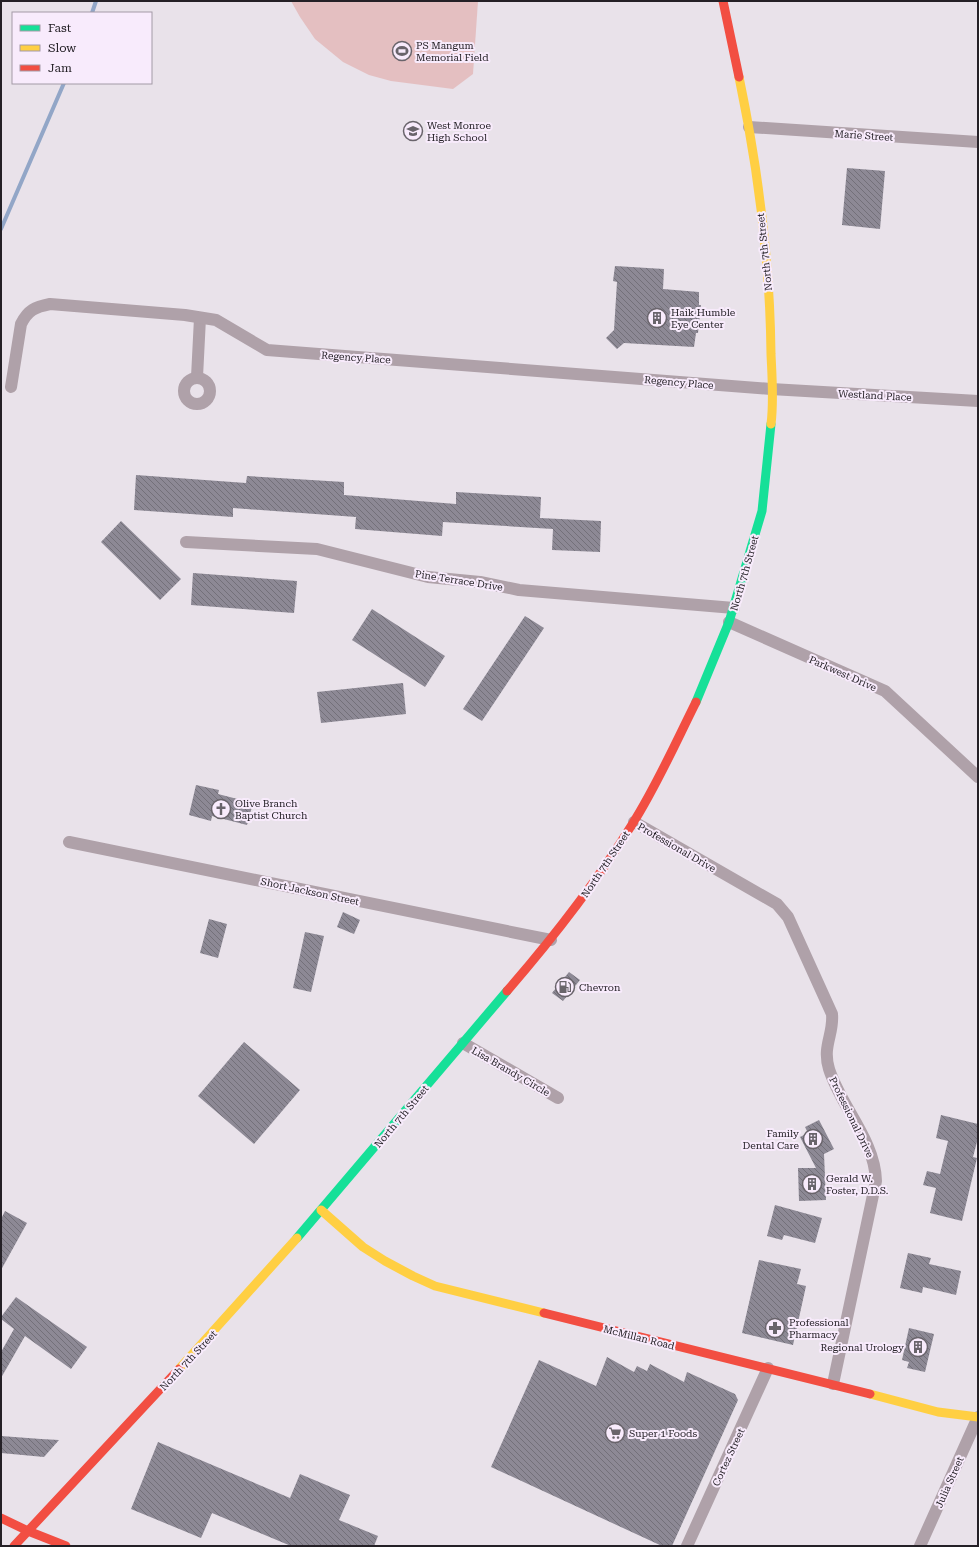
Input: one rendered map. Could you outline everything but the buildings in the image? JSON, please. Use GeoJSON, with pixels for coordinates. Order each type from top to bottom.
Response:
{"type":"FeatureCollection","features":[{"type":"Feature","properties":{"kind":"main road","name":"North 7th Street"},"geometry":{"type":"LineString","coordinates":[[14,1546],[212,1334],[321,1210],[551,940],[606,865],[634,822],[664,766],[703,687],[730,622],[762,511],[772,416],[771,331],[766,249],[749,127],[723,1]]}},
{"type":"Feature","properties":{"kind":"main road","name":"McMillan Road"},"geometry":{"type":"LineString","coordinates":[[321,1210],[345,1232],[378,1257],[408,1275],[435,1286],[833,1384],[938,1412],[978,1417]]}},
{"type":"Feature","properties":{"kind":"main road"},"geometry":{"type":"LineString","coordinates":[[1,1518],[28,1531],[66,1546]]}},
{"type":"Feature","properties":{"kind":"street","name":"Marie Street"},"geometry":{"type":"LineString","coordinates":[[749,127],[978,142]]}},
{"type":"Feature","properties":{"kind":"street","name":"Regency Place"},"geometry":{"type":"LineString","coordinates":[[11,387],[21,324],[25,315],[38,306],[50,304],[216,320],[267,350],[771,389]]}},
{"type":"Feature","properties":{"kind":"street"},"geometry":{"type":"LineString","coordinates":[[197,377],[200,318]]}},
{"type":"Feature","properties":{"kind":"street","name":"Westland Place"},"geometry":{"type":"LineString","coordinates":[[771,389],[978,400]]}},
{"type":"Feature","properties":{"kind":"street","name":"Pine Terrace Drive"},"geometry":{"type":"LineString","coordinates":[[186,542],[317,549],[428,577],[480,582],[520,590],[734,608]]}},
{"type":"Feature","properties":{"kind":"street","name":"Parkwest Drive"},"geometry":{"type":"LineString","coordinates":[[730,622],[885,691],[978,777]]}},
{"type":"Feature","properties":{"kind":"street","name":"Professional Drive"},"geometry":{"type":"LineString","coordinates":[[634,822],[777,904],[788,917],[832,1014],[832,1026],[827,1046],[829,1068],[834,1081],[871,1153],[876,1173],[876,1181],[833,1384]]}},
{"type":"Feature","properties":{"kind":"street","name":"Short Jackson Street"},"geometry":{"type":"LineString","coordinates":[[69,842],[551,940]]}},
{"type":"Feature","properties":{"kind":"street","name":"Lisa Brandy Circle"},"geometry":{"type":"LineString","coordinates":[[463,1043],[558,1098]]}},
{"type":"Feature","properties":{"kind":"street","name":"Cortez Street"},"geometry":{"type":"LineString","coordinates":[[687,1546],[768,1368]]}},
{"type":"Feature","properties":{"kind":"street","name":"Julia Street"},"geometry":{"type":"LineString","coordinates":[[920,1546],[978,1417]]}},
{"type":"Feature","properties":{"kind":"shaded area","name":"PS Mangum Memorial Field"},"geometry":{"type":"Polygon","coordinates":[[[291,1],[478,1],[473,74],[453,89],[391,81],[369,75],[343,62],[315,39],[291,1]]]}},
{"type":"Feature","properties":{"kind":"waterway"},"geometry":{"type":"LineString","coordinates":[[92,12],[96,1]]}},
{"type":"Feature","properties":{"kind":"waterway"},"geometry":{"type":"LineString","coordinates":[[1,229],[64,84]]}},
{"type":"Feature","properties":{"kind":"traffic: fast"},"geometry":{"type":"LineString","coordinates":[[696,702],[729,622],[762,511],[771,424]]}},
{"type":"Feature","properties":{"kind":"traffic: fast"},"geometry":{"type":"LineString","coordinates":[[297,1238],[507,991]]}},
{"type":"Feature","properties":{"kind":"traffic: slow"},"geometry":{"type":"LineString","coordinates":[[739,77],[752,146],[762,215],[770,319],[772,380],[771,424]]}},
{"type":"Feature","properties":{"kind":"traffic: slow"},"geometry":{"type":"LineString","coordinates":[[321,1210],[363,1247],[413,1276],[435,1286],[544,1313]]}},
{"type":"Feature","properties":{"kind":"traffic: slow"},"geometry":{"type":"LineString","coordinates":[[179,1369],[297,1238]]}},
{"type":"Feature","properties":{"kind":"traffic: slow"},"geometry":{"type":"LineString","coordinates":[[870,1394],[938,1412],[978,1417]]}},
{"type":"Feature","properties":{"kind":"traffic: jam"},"geometry":{"type":"LineString","coordinates":[[723,1],[739,77]]}},
{"type":"Feature","properties":{"kind":"traffic: jam"},"geometry":{"type":"LineString","coordinates":[[507,991],[573,910],[619,845],[650,794],[696,702]]}},
{"type":"Feature","properties":{"kind":"traffic: jam"},"geometry":{"type":"LineString","coordinates":[[544,1313],[870,1394]]}},
{"type":"Feature","properties":{"kind":"traffic: jam"},"geometry":{"type":"LineString","coordinates":[[14,1546],[179,1369]]}},
{"type":"Feature","properties":{"kind":"traffic: jam"},"geometry":{"type":"LineString","coordinates":[[1,1518],[28,1531],[66,1546]]}},
{"type":"Feature","properties":{"kind":"place","name":"PS Mangum Memorial Field"},"geometry":{"type":"Point","coordinates":[402,51]}},
{"type":"Feature","properties":{"kind":"place","name":"West Monroe High School"},"geometry":{"type":"Point","coordinates":[413,131]}},
{"type":"Feature","properties":{"kind":"place","name":"Haik Humble Eye Center"},"geometry":{"type":"Point","coordinates":[657,318]}},
{"type":"Feature","properties":{"kind":"place","name":"Olive Branch Baptist Church"},"geometry":{"type":"Point","coordinates":[221,809]}},
{"type":"Feature","properties":{"kind":"place","name":"Chevron"},"geometry":{"type":"Point","coordinates":[565,987]}},
{"type":"Feature","properties":{"kind":"place","name":"Family Dental Care"},"geometry":{"type":"Point","coordinates":[813,1139]}},
{"type":"Feature","properties":{"kind":"place","name":"Gerald W. Foster, D.D.S."},"geometry":{"type":"Point","coordinates":[812,1184]}},
{"type":"Feature","properties":{"kind":"place","name":"Professional Pharmacy"},"geometry":{"type":"Point","coordinates":[775,1328]}},
{"type":"Feature","properties":{"kind":"place","name":"Regional Urology"},"geometry":{"type":"Point","coordinates":[918,1347]}},
{"type":"Feature","properties":{"kind":"place","name":"Super 1 Foods"},"geometry":{"type":"Point","coordinates":[615,1433]}}]}
